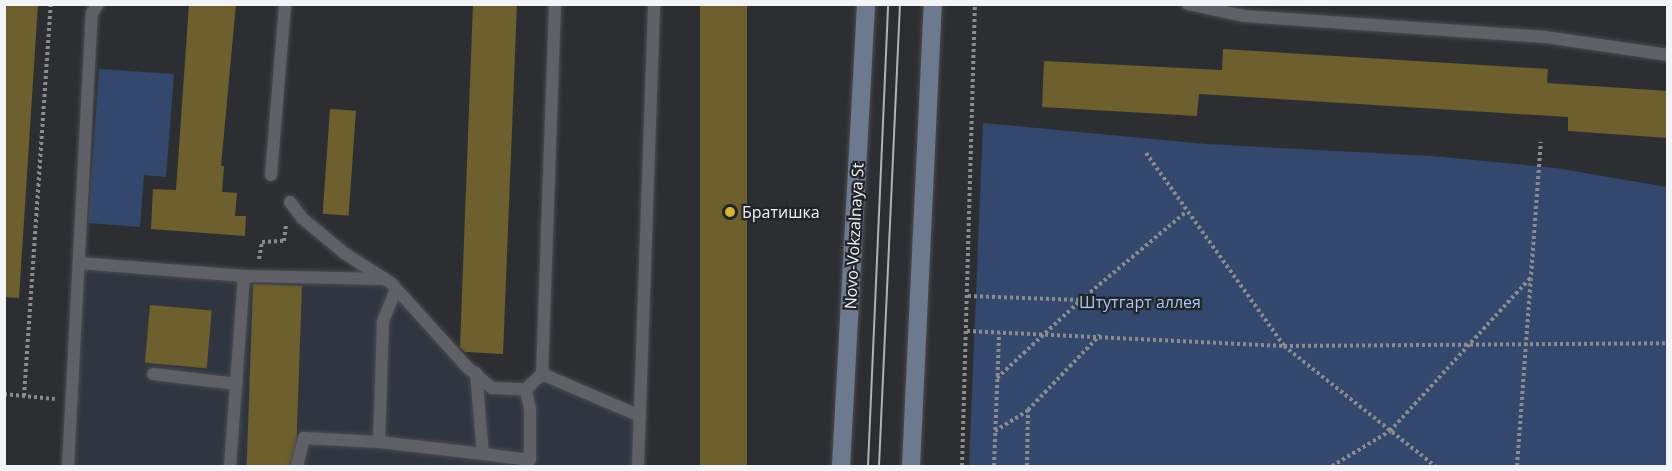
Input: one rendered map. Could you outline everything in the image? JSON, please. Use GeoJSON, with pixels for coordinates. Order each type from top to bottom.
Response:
{"type":"FeatureCollection","features":[{"type":"Feature","properties":{"kind":"main road","name":"Novo-Vokzalnaya St"},"geometry":{"type":"LineString","coordinates":[[841,466],[866,4]]}},
{"type":"Feature","properties":{"kind":"main road"},"geometry":{"type":"LineString","coordinates":[[911,466],[933,4]]}},
{"type":"Feature","properties":{"kind":"lane"},"geometry":{"type":"LineString","coordinates":[[68,466],[92,13],[98,4]]}},
{"type":"Feature","properties":{"kind":"lane"},"geometry":{"type":"LineString","coordinates":[[271,175],[285,4]]}},
{"type":"Feature","properties":{"kind":"lane"},"geometry":{"type":"LineString","coordinates":[[290,202],[302,218],[336,246],[386,279],[492,388],[526,389],[542,374],[555,4]]}},
{"type":"Feature","properties":{"kind":"lane"},"geometry":{"type":"LineString","coordinates":[[638,466],[654,4]]}},
{"type":"Feature","properties":{"kind":"lane"},"geometry":{"type":"LineString","coordinates":[[1188,4],[1244,15],[1545,37],[1668,55]]}},
{"type":"Feature","properties":{"kind":"lane"},"geometry":{"type":"LineString","coordinates":[[79,263],[244,276],[386,279]]}},
{"type":"Feature","properties":{"kind":"lane"},"geometry":{"type":"LineString","coordinates":[[230,466],[244,276]]}},
{"type":"Feature","properties":{"kind":"lane"},"geometry":{"type":"LineString","coordinates":[[379,442],[383,322],[396,289]]}},
{"type":"Feature","properties":{"kind":"lane"},"geometry":{"type":"LineString","coordinates":[[476,373],[483,454]]}},
{"type":"Feature","properties":{"kind":"lane"},"geometry":{"type":"LineString","coordinates":[[153,374],[236,384]]}},
{"type":"Feature","properties":{"kind":"lane"},"geometry":{"type":"LineString","coordinates":[[542,374],[640,416]]}},
{"type":"Feature","properties":{"kind":"lane"},"geometry":{"type":"LineString","coordinates":[[297,466],[304,438],[379,442],[530,460],[530,410],[526,389]]}},
{"type":"Feature","properties":{"kind":"path"},"geometry":{"type":"LineString","coordinates":[[24,396],[51,4]]}},
{"type":"Feature","properties":{"kind":"path"},"geometry":{"type":"LineString","coordinates":[[962,466],[975,4]]}},
{"type":"Feature","properties":{"kind":"path"},"geometry":{"type":"LineString","coordinates":[[1517,466],[1541,142]]}},
{"type":"Feature","properties":{"kind":"path"},"geometry":{"type":"LineString","coordinates":[[1146,153],[1284,346],[1435,466]]}},
{"type":"Feature","properties":{"kind":"path"},"geometry":{"type":"LineString","coordinates":[[244,276],[257,268],[262,242],[284,241],[290,202]]}},
{"type":"Feature","properties":{"kind":"path"},"geometry":{"type":"LineString","coordinates":[[997,378],[1081,300],[1187,211]]}},
{"type":"Feature","properties":{"kind":"path"},"geometry":{"type":"LineString","coordinates":[[1332,466],[1390,431],[1531,277]]}},
{"type":"Feature","properties":{"kind":"path"},"geometry":{"type":"LineString","coordinates":[[968,296],[1081,300]]}},
{"type":"Feature","properties":{"kind":"path"},"geometry":{"type":"LineString","coordinates":[[967,331],[1100,335],[1284,346],[1667,343]]}},
{"type":"Feature","properties":{"kind":"path"},"geometry":{"type":"LineString","coordinates":[[994,466],[999,333]]}},
{"type":"Feature","properties":{"kind":"path"},"geometry":{"type":"LineString","coordinates":[[995,431],[1028,410],[1100,335]]}},
{"type":"Feature","properties":{"kind":"path"},"geometry":{"type":"LineString","coordinates":[[4,394],[72,401]]}},
{"type":"Feature","properties":{"kind":"path"},"geometry":{"type":"LineString","coordinates":[[1027,466],[1028,410]]}},
{"type":"Feature","properties":{"kind":"shaded area"},"geometry":{"type":"Polygon","coordinates":[[[79,263],[386,279],[492,388],[526,389],[542,374],[640,416],[638,466],[68,466],[79,263]]]}},
{"type":"Feature","properties":{"kind":"green space"},"geometry":{"type":"Polygon","coordinates":[[[99,69],[174,74],[166,177],[144,175],[140,227],[88,223],[99,69]]]}},
{"type":"Feature","properties":{"kind":"green space","name":"Штутгарт аллея"},"geometry":{"type":"Polygon","coordinates":[[[983,123],[1206,144],[1432,156],[1556,168],[1667,187],[1667,466],[969,466],[983,123]]]}},
{"type":"Feature","properties":{"kind":"building"},"geometry":{"type":"Polygon","coordinates":[[[4,4],[38,4],[19,298],[4,297],[4,4]]]}},
{"type":"Feature","properties":{"kind":"building"},"geometry":{"type":"Polygon","coordinates":[[[189,4],[236,4],[221,166],[224,166],[222,192],[237,193],[235,216],[246,216],[245,236],[151,229],[153,189],[176,190],[189,4]]]}},
{"type":"Feature","properties":{"kind":"building"},"geometry":{"type":"Polygon","coordinates":[[[473,4],[517,4],[503,354],[465,352],[460,347],[473,4]]]}},
{"type":"Feature","properties":{"kind":"building"},"geometry":{"type":"Polygon","coordinates":[[[700,4],[747,4],[747,466],[700,466],[700,4]]]}},
{"type":"Feature","properties":{"kind":"building"},"geometry":{"type":"Polygon","coordinates":[[[1223,49],[1548,69],[1547,83],[1668,91],[1668,138],[1568,131],[1568,117],[1199,94],[1197,116],[1042,107],[1044,61],[1222,70],[1223,49]]]}},
{"type":"Feature","properties":{"kind":"building"},"geometry":{"type":"Polygon","coordinates":[[[330,109],[356,111],[349,216],[323,214],[330,109]]]}},
{"type":"Feature","properties":{"kind":"building"},"geometry":{"type":"Polygon","coordinates":[[[253,284],[302,286],[296,466],[247,466],[253,284]]]}},
{"type":"Feature","properties":{"kind":"building"},"geometry":{"type":"Polygon","coordinates":[[[150,305],[212,310],[207,368],[145,363],[150,305]]]}},
{"type":"Feature","properties":{"kind":"tram line"},"geometry":{"type":"LineString","coordinates":[[868,466],[888,4]]}},
{"type":"Feature","properties":{"kind":"tram line"},"geometry":{"type":"LineString","coordinates":[[879,466],[900,4]]}},
{"type":"Feature","properties":{"kind":"place","name":"Братишка"},"geometry":{"type":"Point","coordinates":[730,212]}}]}
